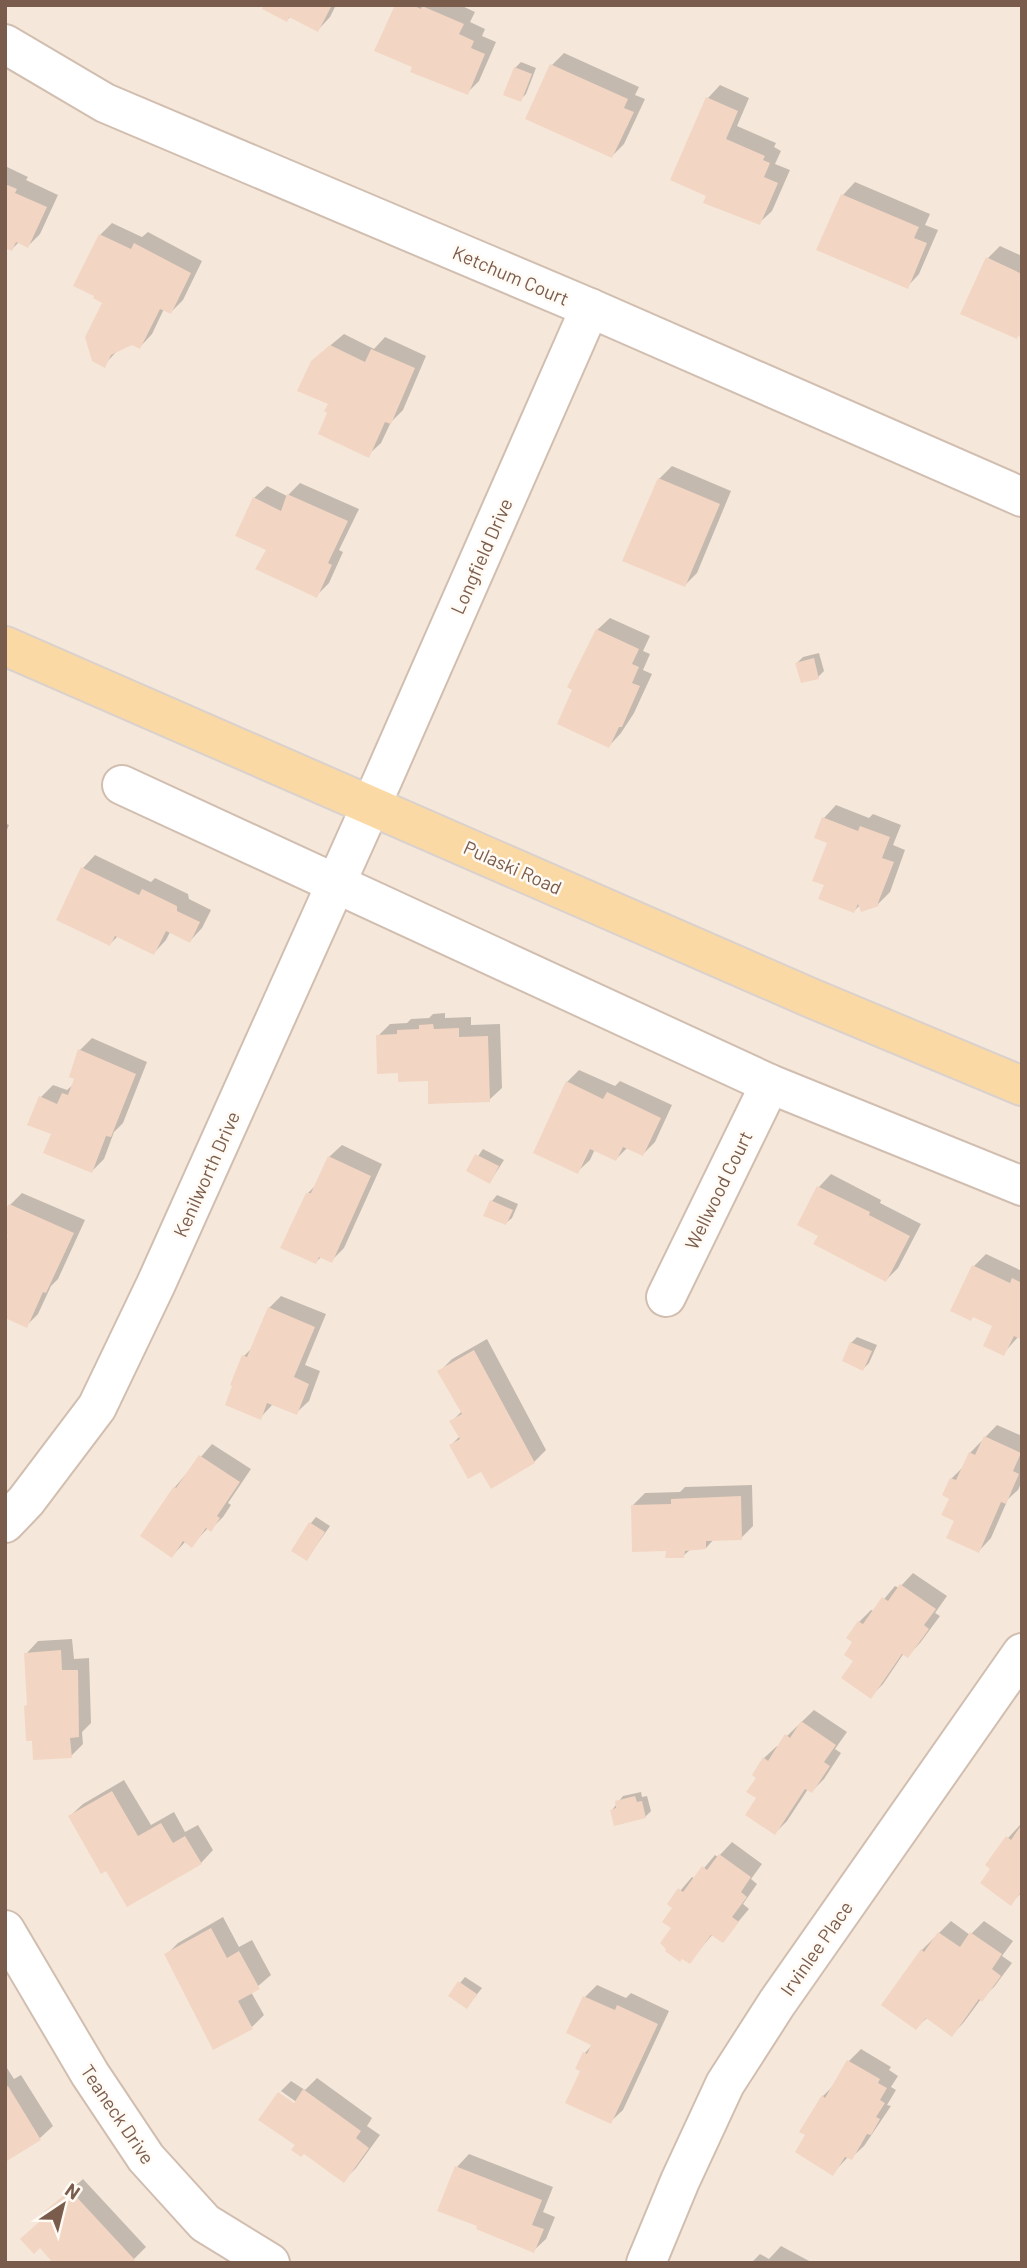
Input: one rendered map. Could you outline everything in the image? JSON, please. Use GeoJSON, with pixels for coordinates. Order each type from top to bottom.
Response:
{"type":"FeatureCollection","features":[{"type":"Feature","properties":{"kind":"main road","name":"Pulaski Road"},"geometry":{"type":"LineString","coordinates":[[5,646],[799,992],[1022,1086]]}},
{"type":"Feature","properties":{"kind":"street","name":"Ketchum Court"},"geometry":{"type":"LineString","coordinates":[[5,44],[105,103],[590,308],[1022,497]]}},
{"type":"Feature","properties":{"kind":"street","name":"Longfield Drive"},"geometry":{"type":"LineString","coordinates":[[372,804],[590,308]]}},
{"type":"Feature","properties":{"kind":"street"},"geometry":{"type":"LineString","coordinates":[[122,785],[770,1084],[1022,1186]]}},
{"type":"Feature","properties":{"kind":"street","name":"Kenilworth Drive"},"geometry":{"type":"LineString","coordinates":[[5,1523],[26,1501],[97,1407],[156,1284],[372,804]]}},
{"type":"Feature","properties":{"kind":"street","name":"Wellwood Court"},"geometry":{"type":"LineString","coordinates":[[666,1297],[770,1084]]}},
{"type":"Feature","properties":{"kind":"street","name":"Irvinlee Place"},"geometry":{"type":"LineString","coordinates":[[646,2263],[725,2084],[777,2003],[1022,1653]]}},
{"type":"Feature","properties":{"kind":"street","name":"Teaneck Drive"},"geometry":{"type":"LineString","coordinates":[[5,1930],[90,2074],[146,2158],[205,2223],[270,2263]]}},
{"type":"Feature","properties":{"kind":"shaded area"},"geometry":{"type":"Polygon","coordinates":[[[5,5],[1022,5],[1022,2263],[5,2263],[5,5]]]}},
{"type":"Feature","properties":{"kind":"building"},"geometry":{"type":"Polygon","coordinates":[[[264,5],[332,5],[318,32],[289,17],[287,22],[262,9],[264,5]]]}},
{"type":"Feature","properties":{"kind":"building"},"geometry":{"type":"Polygon","coordinates":[[[395,5],[412,5],[421,9],[422,6],[464,24],[459,34],[474,41],[471,48],[485,54],[468,95],[410,72],[412,67],[374,51],[395,5]]]}},
{"type":"Feature","properties":{"kind":"building"},"geometry":{"type":"Polygon","coordinates":[[[550,64],[628,99],[624,108],[634,112],[612,158],[525,119],[550,64]]]}},
{"type":"Feature","properties":{"kind":"building"},"geometry":{"type":"Polygon","coordinates":[[[514,67],[532,74],[521,102],[503,95],[514,67]]]}},
{"type":"Feature","properties":{"kind":"building"},"geometry":{"type":"Polygon","coordinates":[[[706,97],[738,111],[726,139],[765,156],[763,160],[770,163],[764,177],[778,183],[760,225],[703,203],[706,196],[670,180],[706,97]]]}},
{"type":"Feature","properties":{"kind":"building"},"geometry":{"type":"Polygon","coordinates":[[[5,184],[17,189],[15,193],[47,207],[28,248],[16,242],[12,251],[5,248],[5,184]]]}},
{"type":"Feature","properties":{"kind":"building"},"geometry":{"type":"Polygon","coordinates":[[[841,194],[919,227],[914,238],[927,243],[908,289],[816,250],[841,194]]]}},
{"type":"Feature","properties":{"kind":"building"},"geometry":{"type":"Polygon","coordinates":[[[99,234],[131,249],[134,243],[191,273],[171,314],[160,309],[140,349],[132,345],[111,355],[105,368],[92,361],[85,337],[102,303],[73,286],[99,234]]]}},
{"type":"Feature","properties":{"kind":"building"},"geometry":{"type":"Polygon","coordinates":[[[986,257],[1022,274],[1022,338],[1018,336],[1017,339],[960,314],[986,257]]]}},
{"type":"Feature","properties":{"kind":"building"},"geometry":{"type":"Polygon","coordinates":[[[330,345],[365,362],[371,349],[415,368],[391,424],[385,422],[369,458],[318,434],[328,404],[297,391],[311,361],[330,345]]]}},
{"type":"Feature","properties":{"kind":"building"},"geometry":{"type":"Polygon","coordinates":[[[658,478],[720,504],[685,587],[622,561],[658,478]]]}},
{"type":"Feature","properties":{"kind":"building"},"geometry":{"type":"Polygon","coordinates":[[[287,494],[348,521],[328,563],[332,565],[317,598],[255,569],[266,550],[235,536],[253,497],[281,511],[287,494]]]}},
{"type":"Feature","properties":{"kind":"building"},"geometry":{"type":"Polygon","coordinates":[[[596,629],[639,649],[632,664],[639,667],[632,683],[640,686],[622,727],[619,727],[609,748],[557,724],[572,690],[567,687],[596,629]]]}},
{"type":"Feature","properties":{"kind":"building"},"geometry":{"type":"Polygon","coordinates":[[[814,658],[819,679],[801,683],[795,663],[814,658]]]}},
{"type":"Feature","properties":{"kind":"building"},"geometry":{"type":"Polygon","coordinates":[[[822,817],[858,831],[860,826],[890,837],[882,858],[894,862],[879,906],[861,912],[858,904],[854,913],[818,899],[824,885],[812,881],[827,843],[814,838],[822,817]]]}},
{"type":"Feature","properties":{"kind":"building"},"geometry":{"type":"Polygon","coordinates":[[[81,867],[139,895],[142,889],[177,906],[177,911],[200,922],[190,943],[166,931],[154,955],[115,936],[110,946],[56,920],[81,867]]]}},
{"type":"Feature","properties":{"kind":"building"},"geometry":{"type":"Polygon","coordinates":[[[433,1024],[434,1029],[459,1028],[459,1037],[488,1036],[490,1102],[428,1104],[428,1081],[398,1082],[398,1073],[377,1074],[376,1035],[397,1034],[397,1030],[419,1029],[419,1025],[433,1024]]]}},
{"type":"Feature","properties":{"kind":"building"},"geometry":{"type":"Polygon","coordinates":[[[78,1049],[136,1074],[111,1137],[106,1136],[92,1173],[43,1153],[51,1134],[27,1125],[39,1096],[57,1104],[62,1093],[68,1095],[74,1079],[69,1077],[78,1049]]]}},
{"type":"Feature","properties":{"kind":"building"},"geometry":{"type":"Polygon","coordinates":[[[566,1081],[603,1099],[607,1092],[661,1118],[643,1156],[623,1147],[616,1161],[590,1149],[578,1174],[533,1153],[566,1081]]]}},
{"type":"Feature","properties":{"kind":"building"},"geometry":{"type":"Polygon","coordinates":[[[475,1154],[499,1166],[490,1184],[466,1171],[475,1154]]]}},
{"type":"Feature","properties":{"kind":"building"},"geometry":{"type":"Polygon","coordinates":[[[328,1156],[371,1176],[332,1263],[319,1257],[316,1264],[280,1248],[306,1193],[311,1193],[328,1156]]]}},
{"type":"Feature","properties":{"kind":"building"},"geometry":{"type":"Polygon","coordinates":[[[817,1186],[870,1212],[869,1215],[910,1236],[886,1282],[813,1244],[818,1236],[797,1225],[817,1186]]]}},
{"type":"Feature","properties":{"kind":"building"},"geometry":{"type":"Polygon","coordinates":[[[490,1200],[513,1210],[506,1225],[483,1216],[490,1200]]]}},
{"type":"Feature","properties":{"kind":"building"},"geometry":{"type":"Polygon","coordinates":[[[9,1204],[74,1233],[27,1328],[5,1318],[5,1241],[8,1236],[5,1234],[5,1211],[9,1204]]]}},
{"type":"Feature","properties":{"kind":"building"},"geometry":{"type":"Polygon","coordinates":[[[972,1265],[1010,1283],[1012,1278],[1022,1283],[1022,1340],[1014,1336],[1004,1356],[983,1346],[992,1326],[973,1317],[971,1321],[950,1311],[972,1265]]]}},
{"type":"Feature","properties":{"kind":"building"},"geometry":{"type":"Polygon","coordinates":[[[268,1307],[315,1327],[294,1377],[309,1384],[297,1415],[267,1403],[261,1420],[225,1405],[242,1355],[247,1357],[268,1307]]]}},
{"type":"Feature","properties":{"kind":"building"},"geometry":{"type":"Polygon","coordinates":[[[850,1342],[872,1351],[863,1371],[842,1361],[850,1342]]]}},
{"type":"Feature","properties":{"kind":"building"},"geometry":{"type":"Polygon","coordinates":[[[474,1350],[535,1463],[491,1489],[481,1472],[468,1479],[449,1445],[460,1439],[449,1421],[462,1414],[437,1371],[474,1350]]]}},
{"type":"Feature","properties":{"kind":"building"},"geometry":{"type":"Polygon","coordinates":[[[984,1436],[1021,1453],[1013,1471],[1019,1474],[1006,1504],[1001,1502],[979,1553],[946,1538],[954,1521],[941,1515],[949,1499],[942,1495],[950,1478],[956,1480],[969,1452],[975,1455],[984,1436]]]}},
{"type":"Feature","properties":{"kind":"building"},"geometry":{"type":"Polygon","coordinates":[[[199,1455],[240,1482],[217,1516],[220,1518],[211,1532],[206,1528],[192,1548],[183,1541],[172,1558],[140,1536],[199,1455]]]}},
{"type":"Feature","properties":{"kind":"building"},"geometry":{"type":"Polygon","coordinates":[[[741,1496],[742,1540],[706,1541],[706,1549],[685,1551],[684,1558],[665,1558],[666,1551],[632,1552],[631,1505],[671,1504],[671,1499],[741,1496]]]}},
{"type":"Feature","properties":{"kind":"building"},"geometry":{"type":"Polygon","coordinates":[[[309,1522],[325,1532],[307,1561],[291,1551],[309,1522]]]}},
{"type":"Feature","properties":{"kind":"building"},"geometry":{"type":"Polygon","coordinates":[[[900,1584],[936,1609],[924,1625],[929,1629],[908,1658],[902,1654],[871,1699],[841,1678],[853,1661],[844,1655],[852,1642],[846,1638],[858,1621],[863,1624],[882,1597],[888,1601],[900,1584]]]}},
{"type":"Feature","properties":{"kind":"building"},"geometry":{"type":"Polygon","coordinates":[[[61,1650],[62,1670],[78,1670],[79,1737],[70,1738],[72,1758],[33,1760],[32,1741],[26,1741],[24,1653],[61,1650]]]}},
{"type":"Feature","properties":{"kind":"building"},"geometry":{"type":"Polygon","coordinates":[[[801,1721],[836,1745],[824,1762],[830,1766],[812,1793],[805,1789],[775,1835],[745,1815],[756,1798],[746,1792],[756,1778],[752,1775],[763,1757],[768,1761],[785,1734],[790,1738],[801,1721]]]}},
{"type":"Feature","properties":{"kind":"building"},"geometry":{"type":"Polygon","coordinates":[[[112,1791],[138,1836],[161,1823],[173,1843],[185,1836],[202,1864],[127,1907],[106,1871],[101,1874],[68,1816],[112,1791]]]}},
{"type":"Feature","properties":{"kind":"building"},"geometry":{"type":"Polygon","coordinates":[[[635,1796],[637,1802],[642,1801],[646,1818],[614,1826],[610,1810],[616,1808],[615,1801],[635,1796]]]}},
{"type":"Feature","properties":{"kind":"building"},"geometry":{"type":"Polygon","coordinates":[[[1022,1824],[1022,1890],[1011,1906],[980,1883],[990,1869],[985,1865],[1006,1836],[1011,1840],[1022,1824]]]}},
{"type":"Feature","properties":{"kind":"building"},"geometry":{"type":"Polygon","coordinates":[[[719,1854],[751,1877],[741,1892],[747,1897],[732,1917],[739,1922],[723,1943],[711,1935],[690,1964],[682,1959],[680,1962],[665,1951],[660,1943],[671,1928],[662,1922],[672,1908],[667,1904],[678,1888],[683,1892],[702,1866],[707,1870],[719,1854]]]}},
{"type":"Feature","properties":{"kind":"building"},"geometry":{"type":"Polygon","coordinates":[[[211,1928],[227,1958],[239,1951],[260,1989],[238,2001],[253,2029],[213,2050],[164,1954],[211,1928]]]}},
{"type":"Feature","properties":{"kind":"building"},"geometry":{"type":"Polygon","coordinates":[[[938,1932],[960,1947],[970,1932],[1002,1954],[992,1969],[1001,1976],[982,2002],[979,1999],[952,2037],[926,2018],[916,2030],[881,2005],[921,1949],[924,1952],[938,1932]]]}},
{"type":"Feature","properties":{"kind":"building"},"geometry":{"type":"Polygon","coordinates":[[[458,1981],[477,1994],[467,2009],[448,1996],[458,1981]]]}},
{"type":"Feature","properties":{"kind":"building"},"geometry":{"type":"Polygon","coordinates":[[[583,1996],[615,2010],[617,2005],[658,2024],[611,2124],[565,2103],[580,2071],[575,2069],[583,2052],[587,2054],[591,2045],[566,2033],[583,1996]]]}},
{"type":"Feature","properties":{"kind":"building"},"geometry":{"type":"Polygon","coordinates":[[[847,2060],[880,2079],[878,2083],[887,2088],[880,2100],[885,2103],[876,2117],[880,2119],[871,2135],[867,2134],[852,2160],[845,2157],[833,2176],[795,2152],[805,2135],[799,2132],[822,2095],[825,2098],[847,2060]]]}},
{"type":"Feature","properties":{"kind":"building"},"geometry":{"type":"Polygon","coordinates":[[[8,2086],[41,2140],[5,2162],[5,2087],[8,2086]]]}},
{"type":"Feature","properties":{"kind":"building"},"geometry":{"type":"Polygon","coordinates":[[[303,2089],[361,2131],[356,2138],[369,2148],[344,2183],[304,2154],[301,2157],[291,2150],[295,2145],[258,2120],[278,2092],[294,2103],[303,2089]]]}},
{"type":"Feature","properties":{"kind":"building"},"geometry":{"type":"Polygon","coordinates":[[[455,2166],[542,2200],[532,2225],[544,2229],[534,2253],[476,2229],[477,2226],[437,2211],[455,2166]]]}},
{"type":"Feature","properties":{"kind":"building"},"geometry":{"type":"Polygon","coordinates":[[[70,2190],[135,2260],[132,2263],[53,2263],[40,2248],[34,2254],[20,2239],[48,2214],[44,2212],[70,2190]]]}}]}
